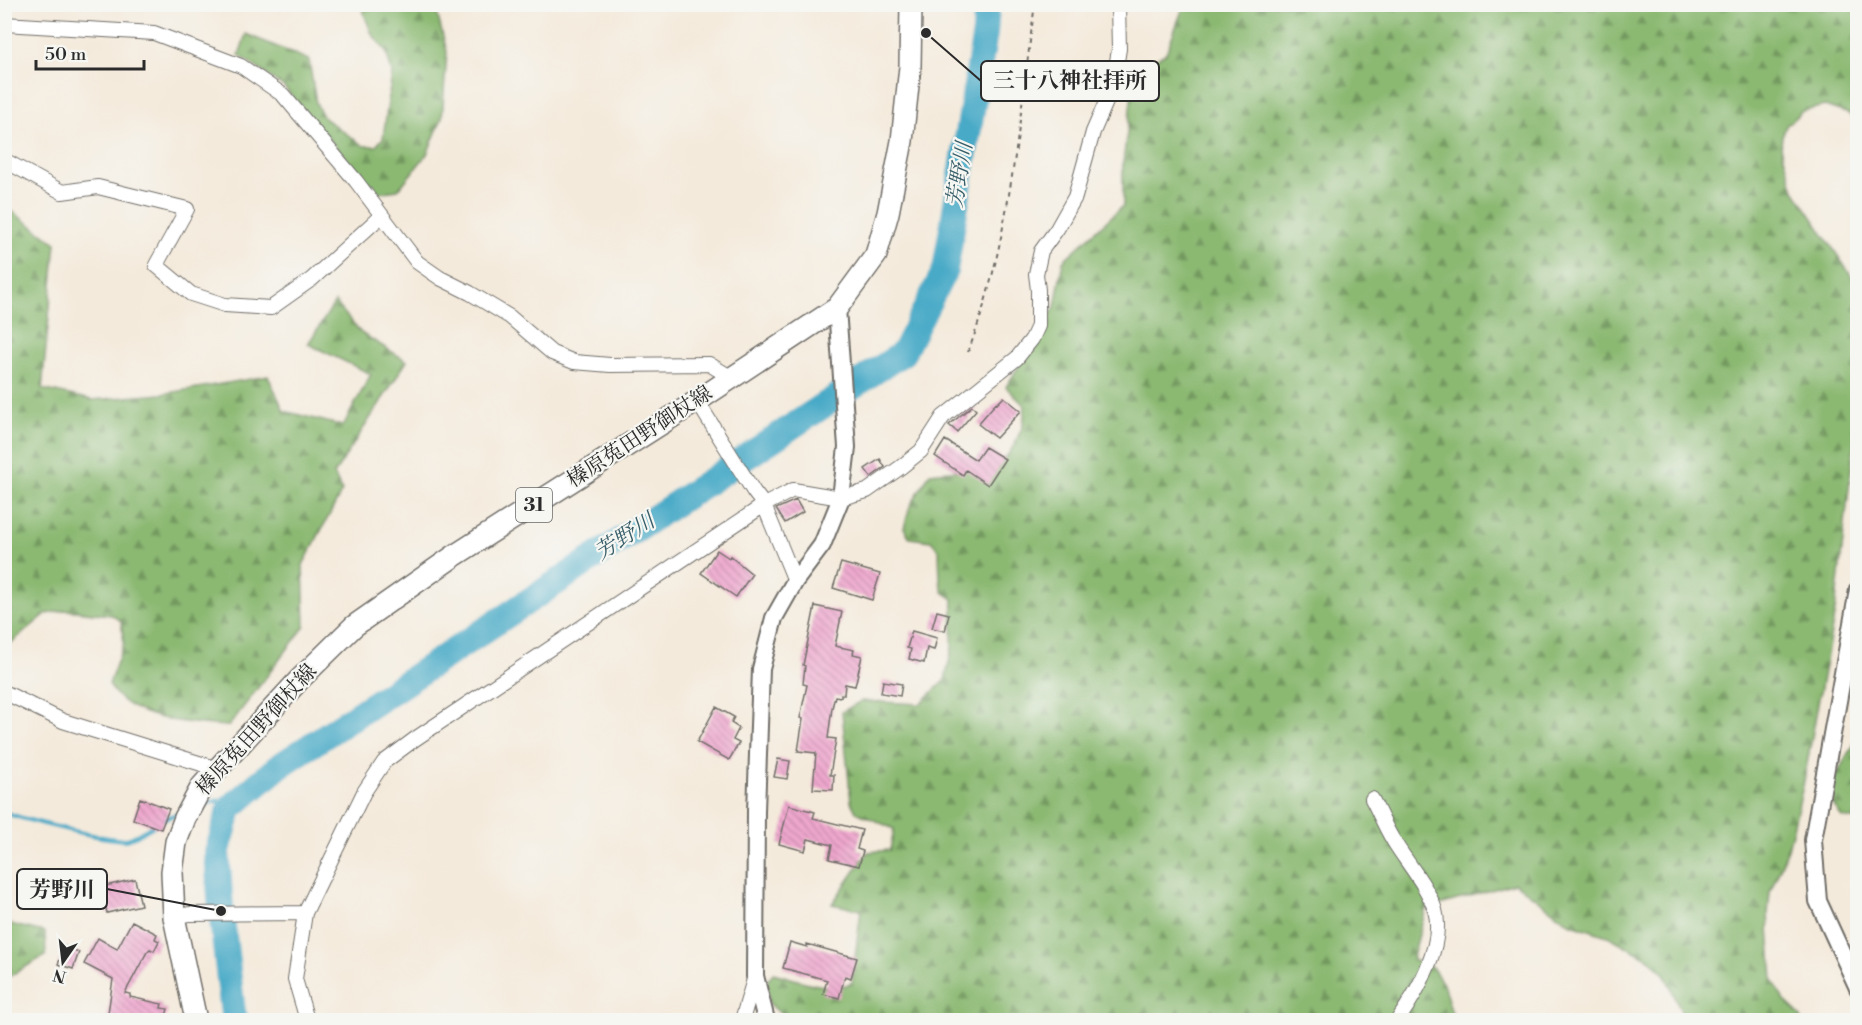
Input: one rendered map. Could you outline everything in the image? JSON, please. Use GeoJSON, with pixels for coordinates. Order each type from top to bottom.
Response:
{"type":"FeatureCollection","features":[{"type":"Feature","properties":{"kind":"main road","name":"榛原菟田野御杖線"},"geometry":{"type":"LineString","coordinates":[[196,1020],[181,916],[172,872],[176,842],[184,818],[202,786],[299,680],[354,626],[454,556],[699,406],[732,378],[838,313],[876,255],[888,213],[903,130],[910,67],[911,4]]}},
{"type":"Feature","properties":{"kind":"street"},"geometry":{"type":"LineString","coordinates":[[307,1020],[295,979],[305,913],[364,792],[384,762],[764,505],[793,490],[841,498],[867,490],[921,451],[944,417],[1017,358],[1032,339],[1038,326],[1036,274],[1041,251],[1057,229],[1075,196],[1093,132],[1113,86],[1119,49],[1118,4]]}},
{"type":"Feature","properties":{"kind":"street"},"geometry":{"type":"LineString","coordinates":[[4,24],[154,33],[241,66],[283,96],[356,181],[417,262],[440,278],[510,317],[552,353],[574,362],[610,365],[709,364],[732,378]]}},
{"type":"Feature","properties":{"kind":"street"},"geometry":{"type":"LineString","coordinates":[[4,160],[62,192],[98,187],[187,209],[156,265],[191,294],[225,305],[271,308],[312,279],[381,216]]}},
{"type":"Feature","properties":{"kind":"street"},"geometry":{"type":"LineString","coordinates":[[766,1020],[755,976],[756,811],[761,669],[774,618],[795,581],[822,545],[841,498],[847,447],[838,313]]}},
{"type":"Feature","properties":{"kind":"street"},"geometry":{"type":"LineString","coordinates":[[699,406],[764,505],[795,581]]}},
{"type":"Feature","properties":{"kind":"street"},"geometry":{"type":"LineString","coordinates":[[1857,590],[1812,840],[1818,901],[1857,988]]}},
{"type":"Feature","properties":{"kind":"street"},"geometry":{"type":"LineString","coordinates":[[4,693],[63,721],[218,769]]}},
{"type":"Feature","properties":{"kind":"street"},"geometry":{"type":"LineString","coordinates":[[1372,799],[1391,837],[1435,911],[1437,931],[1432,956],[1411,1001],[1398,1020]]}},
{"type":"Feature","properties":{"kind":"street"},"geometry":{"type":"LineString","coordinates":[[181,916],[305,913]]}},
{"type":"Feature","properties":{"kind":"street"},"geometry":{"type":"LineString","coordinates":[[742,1020],[755,976]]}},
{"type":"Feature","properties":{"kind":"path"},"geometry":{"type":"LineString","coordinates":[[968,352],[982,318],[1002,229],[1035,4]]}},
{"type":"Feature","properties":{"kind":"green space"},"geometry":{"type":"Polygon","coordinates":[[[363,5],[435,5],[447,52],[442,118],[427,154],[398,190],[376,193],[284,87],[239,55],[246,34],[309,60],[316,103],[324,118],[364,146],[376,146],[383,138],[392,73],[386,51],[372,34],[363,5]]]}},
{"type":"Feature","properties":{"kind":"green space"},"geometry":{"type":"Polygon","coordinates":[[[1184,5],[1857,5],[1857,121],[1849,114],[1825,106],[1802,111],[1786,126],[1781,147],[1794,190],[1858,286],[1857,418],[1835,611],[1803,786],[1788,849],[1770,892],[1768,914],[1773,980],[1784,1000],[1800,1015],[1802,1020],[1685,1020],[1665,975],[1651,960],[1610,937],[1569,923],[1515,883],[1426,909],[1412,960],[1432,967],[1443,984],[1454,1020],[787,1020],[769,1003],[767,981],[773,973],[823,986],[843,986],[852,983],[861,910],[832,904],[868,852],[890,850],[894,829],[856,812],[851,802],[842,712],[861,701],[920,704],[945,680],[952,648],[953,599],[943,592],[940,582],[939,550],[931,541],[910,538],[904,528],[910,506],[930,473],[990,467],[1008,455],[1014,445],[1023,426],[1025,406],[1006,387],[1055,307],[1063,261],[1123,206],[1123,163],[1135,71],[1166,53],[1184,5]]]}},
{"type":"Feature","properties":{"kind":"green space"},"geometry":{"type":"Polygon","coordinates":[[[5,209],[56,243],[42,389],[92,400],[162,394],[268,376],[284,411],[343,426],[371,374],[308,344],[335,302],[361,333],[407,361],[334,474],[342,491],[303,565],[305,626],[229,726],[180,722],[162,718],[130,706],[118,696],[109,684],[124,643],[121,621],[112,615],[66,610],[46,614],[5,648],[5,209]]]}},
{"type":"Feature","properties":{"kind":"green space"},"geometry":{"type":"Polygon","coordinates":[[[1857,739],[1857,820],[1842,817],[1830,800],[1834,778],[1857,739]]]}},
{"type":"Feature","properties":{"kind":"green space"},"geometry":{"type":"Polygon","coordinates":[[[5,923],[45,932],[46,955],[5,979],[5,923]]]}},
{"type":"Feature","properties":{"kind":"building"},"geometry":{"type":"Polygon","coordinates":[[[1004,397],[1021,411],[996,438],[978,424],[1004,397]]]}},
{"type":"Feature","properties":{"kind":"building"},"geometry":{"type":"Polygon","coordinates":[[[972,406],[976,410],[957,432],[949,425],[972,406]]]}},
{"type":"Feature","properties":{"kind":"building"},"geometry":{"type":"Polygon","coordinates":[[[945,440],[976,460],[985,447],[1005,459],[988,485],[966,470],[963,475],[935,456],[945,440]]]}},
{"type":"Feature","properties":{"kind":"building"},"geometry":{"type":"Polygon","coordinates":[[[880,459],[885,467],[871,477],[865,469],[880,459]]]}},
{"type":"Feature","properties":{"kind":"building"},"geometry":{"type":"Polygon","coordinates":[[[796,500],[803,512],[785,523],[776,509],[796,500]]]}},
{"type":"Feature","properties":{"kind":"building"},"geometry":{"type":"Polygon","coordinates":[[[717,550],[729,558],[730,556],[752,574],[736,597],[701,573],[717,550]]]}},
{"type":"Feature","properties":{"kind":"building"},"geometry":{"type":"Polygon","coordinates":[[[841,563],[880,574],[872,600],[833,588],[841,563]]]}},
{"type":"Feature","properties":{"kind":"building"},"geometry":{"type":"Polygon","coordinates":[[[815,606],[842,612],[835,646],[854,650],[853,654],[862,656],[855,686],[845,684],[844,695],[835,696],[832,708],[828,738],[836,739],[830,775],[834,775],[833,790],[813,789],[816,753],[798,751],[803,719],[800,718],[807,685],[803,684],[805,666],[803,665],[815,606]]]}},
{"type":"Feature","properties":{"kind":"building"},"geometry":{"type":"Polygon","coordinates":[[[937,611],[949,614],[945,631],[932,628],[937,611]]]}},
{"type":"Feature","properties":{"kind":"building"},"geometry":{"type":"Polygon","coordinates":[[[912,631],[937,638],[934,650],[927,648],[924,663],[909,659],[911,649],[907,648],[912,631]]]}},
{"type":"Feature","properties":{"kind":"building"},"geometry":{"type":"Polygon","coordinates":[[[883,681],[902,684],[900,696],[881,693],[883,681]]]}},
{"type":"Feature","properties":{"kind":"building"},"geometry":{"type":"Polygon","coordinates":[[[716,707],[734,717],[731,723],[739,728],[733,740],[739,743],[729,760],[697,742],[716,707]]]}},
{"type":"Feature","properties":{"kind":"building"},"geometry":{"type":"Polygon","coordinates":[[[778,759],[790,761],[787,779],[774,777],[778,759]]]}},
{"type":"Feature","properties":{"kind":"building"},"geometry":{"type":"Polygon","coordinates":[[[140,798],[169,809],[161,829],[133,819],[140,798]]]}},
{"type":"Feature","properties":{"kind":"building"},"geometry":{"type":"Polygon","coordinates":[[[789,805],[815,812],[813,818],[862,830],[857,849],[863,851],[859,866],[829,859],[832,845],[808,839],[805,851],[779,844],[789,805]]]}},
{"type":"Feature","properties":{"kind":"building"},"geometry":{"type":"Polygon","coordinates":[[[135,879],[141,905],[107,913],[101,887],[135,879]]]}},
{"type":"Feature","properties":{"kind":"building"},"geometry":{"type":"Polygon","coordinates":[[[132,921],[157,934],[155,939],[159,941],[154,951],[150,949],[147,952],[125,993],[130,994],[130,997],[162,1004],[161,1008],[168,1009],[165,1020],[107,1020],[113,979],[84,964],[98,938],[117,949],[132,921]]]}},
{"type":"Feature","properties":{"kind":"building"},"geometry":{"type":"Polygon","coordinates":[[[790,942],[807,947],[807,944],[857,958],[851,978],[845,976],[839,998],[823,994],[827,980],[783,968],[790,942]]]}},
{"type":"Feature","properties":{"kind":"building"},"geometry":{"type":"Polygon","coordinates":[[[65,947],[79,952],[73,969],[58,964],[65,947]]]}},
{"type":"Feature","properties":{"kind":"waterway","name":"芳野川"},"geometry":{"type":"LineString","coordinates":[[236,1020],[233,1013],[221,911],[217,853],[230,808],[278,767],[903,353],[945,270],[985,33],[987,4]]}},
{"type":"Feature","properties":{"kind":"waterway"},"geometry":{"type":"LineString","coordinates":[[199,807],[217,800],[230,808]]}},
{"type":"Feature","properties":{"kind":"waterway"},"geometry":{"type":"LineString","coordinates":[[4,812],[68,830],[120,839],[134,837],[153,826],[155,822],[180,813]]}},
{"type":"Feature","properties":{"kind":"place","name":"三十八神社拝所"},"geometry":{"type":"Point","coordinates":[926,33]}},
{"type":"Feature","properties":{"kind":"place","name":"芳野川"},"geometry":{"type":"Point","coordinates":[221,911]}}]}
